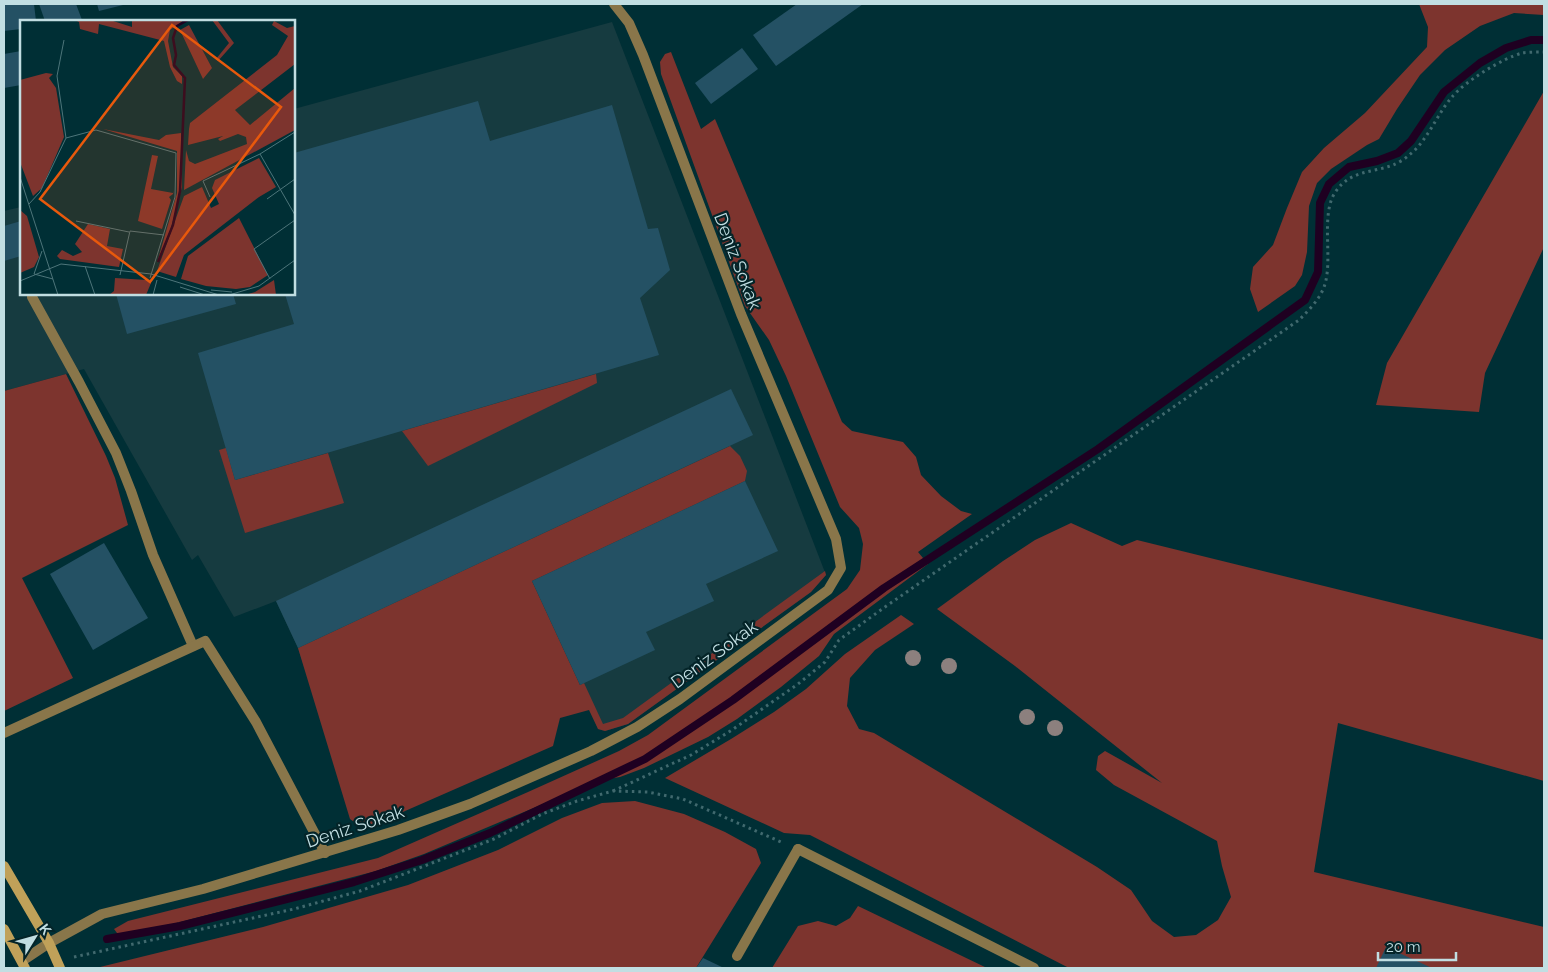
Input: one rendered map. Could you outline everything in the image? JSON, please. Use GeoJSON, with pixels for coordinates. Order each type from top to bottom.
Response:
{"type":"FeatureCollection","features":[{"type":"Feature","properties":{"kind":"main road"},"geometry":{"type":"LineString","coordinates":[[4,866],[49,943],[58,965]]}},
{"type":"Feature","properties":{"kind":"main road"},"geometry":{"type":"LineString","coordinates":[[4,928],[24,964]]}},
{"type":"Feature","properties":{"kind":"street","name":"Deniz Sokak"},"geometry":{"type":"LineString","coordinates":[[24,964],[49,943],[102,914],[203,889],[398,830],[470,804],[591,752],[637,727],[680,699],[828,590],[841,568],[836,539],[740,314],[643,55],[629,23],[614,4]]}},
{"type":"Feature","properties":{"kind":"street"},"geometry":{"type":"LineString","coordinates":[[32,297],[116,453],[153,555],[193,646]]}},
{"type":"Feature","properties":{"kind":"street"},"geometry":{"type":"LineString","coordinates":[[4,733],[205,641],[256,722],[325,853]]}},
{"type":"Feature","properties":{"kind":"street"},"geometry":{"type":"LineString","coordinates":[[737,956],[798,849],[1034,968]]}},
{"type":"Feature","properties":{"kind":"path"},"geometry":{"type":"LineString","coordinates":[[58,965],[294,909],[360,890],[494,839],[542,814],[577,801],[613,791],[691,755],[732,730],[826,662],[839,640],[1299,320],[1314,305],[1325,284],[1329,260],[1328,233],[1330,207],[1335,191],[1350,177],[1394,165],[1411,154],[1452,97],[1492,66],[1521,54],[1544,52]]}},
{"type":"Feature","properties":{"kind":"path"},"geometry":{"type":"LineString","coordinates":[[613,791],[648,792],[683,799],[798,849]]}},
{"type":"Feature","properties":{"kind":"shaded area"},"geometry":{"type":"Polygon","coordinates":[[[1419,4],[1544,4],[1544,15],[1514,13],[1480,26],[1445,50],[1420,75],[1379,139],[1331,169],[1317,183],[1309,206],[1307,252],[1302,275],[1295,286],[1258,312],[1250,289],[1253,267],[1273,245],[1302,172],[1324,148],[1365,113],[1427,47],[1428,27],[1419,4]]]}},
{"type":"Feature","properties":{"kind":"shaded area"},"geometry":{"type":"Polygon","coordinates":[[[612,22],[826,575],[811,592],[628,724],[605,731],[598,729],[532,581],[304,667],[298,648],[276,601],[234,617],[198,555],[192,560],[84,369],[4,391],[4,211],[20,207],[20,295],[295,295],[295,109],[612,22]]]}},
{"type":"Feature","properties":{"kind":"shaded area"},"geometry":{"type":"Polygon","coordinates":[[[671,52],[701,129],[715,119],[842,422],[852,431],[903,442],[916,457],[921,475],[941,496],[961,511],[972,514],[918,552],[928,564],[834,634],[819,656],[781,687],[737,719],[708,737],[644,768],[620,777],[600,780],[424,854],[376,871],[138,933],[117,933],[114,929],[128,921],[378,858],[619,751],[648,735],[847,589],[860,570],[863,544],[859,528],[840,507],[786,376],[769,340],[745,306],[661,74],[660,62],[665,54],[671,52]]]}},
{"type":"Feature","properties":{"kind":"shaded area"},"geometry":{"type":"Polygon","coordinates":[[[1544,91],[1544,247],[1485,373],[1479,412],[1376,405],[1387,363],[1544,91]]]}},
{"type":"Feature","properties":{"kind":"shaded area"},"geometry":{"type":"Polygon","coordinates":[[[66,374],[106,456],[115,478],[128,525],[22,578],[73,678],[4,711],[4,391],[66,374]]]}},
{"type":"Feature","properties":{"kind":"shaded area"},"geometry":{"type":"Polygon","coordinates":[[[596,374],[597,383],[428,466],[402,431],[596,374]]]}},
{"type":"Feature","properties":{"kind":"shaded area"},"geometry":{"type":"Polygon","coordinates":[[[730,446],[740,456],[747,471],[745,481],[532,581],[580,685],[584,683],[603,724],[623,718],[825,571],[826,575],[811,592],[628,724],[605,731],[598,729],[589,710],[560,718],[553,746],[380,822],[361,827],[350,819],[298,648],[730,446]]]}},
{"type":"Feature","properties":{"kind":"shaded area"},"geometry":{"type":"Polygon","coordinates":[[[226,448],[235,480],[328,453],[344,503],[245,533],[219,450],[226,448]]]}},
{"type":"Feature","properties":{"kind":"shaded area"},"geometry":{"type":"Polygon","coordinates":[[[1071,523],[1122,546],[1137,540],[1544,640],[1544,781],[1338,723],[1314,872],[1544,927],[1544,968],[1069,968],[810,835],[784,833],[665,778],[774,712],[806,689],[845,654],[901,615],[914,624],[875,650],[850,678],[847,706],[859,729],[874,733],[1097,867],[1131,890],[1152,921],[1174,937],[1196,935],[1218,920],[1231,897],[1217,841],[1114,785],[1096,770],[1098,756],[1105,751],[1162,783],[1015,666],[937,609],[1035,540],[1071,523]]]}},
{"type":"Feature","properties":{"kind":"shaded area"},"geometry":{"type":"Polygon","coordinates":[[[635,801],[684,814],[725,832],[756,849],[761,863],[696,968],[96,968],[263,927],[408,885],[498,850],[562,818],[602,803],[635,801]]]}},
{"type":"Feature","properties":{"kind":"shaded area"},"geometry":{"type":"Polygon","coordinates":[[[858,906],[987,968],[772,968],[798,926],[818,921],[836,926],[850,918],[858,906]]]}},
{"type":"Feature","properties":{"kind":"building"},"geometry":{"type":"Polygon","coordinates":[[[4,4],[34,4],[36,20],[20,20],[20,29],[4,31],[4,4]]]}},
{"type":"Feature","properties":{"kind":"building"},"geometry":{"type":"Polygon","coordinates":[[[39,4],[76,4],[82,20],[45,20],[39,4]]]}},
{"type":"Feature","properties":{"kind":"building"},"geometry":{"type":"Polygon","coordinates":[[[97,4],[127,4],[99,11],[97,4]]]}},
{"type":"Feature","properties":{"kind":"building"},"geometry":{"type":"Polygon","coordinates":[[[797,4],[863,4],[776,66],[753,35],[797,4]]]}},
{"type":"Feature","properties":{"kind":"building"},"geometry":{"type":"Polygon","coordinates":[[[742,48],[758,69],[711,104],[695,83],[742,48]]]}},
{"type":"Feature","properties":{"kind":"building"},"geometry":{"type":"Polygon","coordinates":[[[20,51],[20,85],[4,88],[4,54],[20,51]]]}},
{"type":"Feature","properties":{"kind":"building"},"geometry":{"type":"Polygon","coordinates":[[[478,101],[490,141],[612,105],[648,229],[658,228],[670,270],[640,298],[659,355],[235,480],[198,353],[294,324],[285,295],[295,295],[295,153],[478,101]]]}},
{"type":"Feature","properties":{"kind":"building"},"geometry":{"type":"Polygon","coordinates":[[[20,221],[20,256],[4,261],[4,226],[20,221]]]}},
{"type":"Feature","properties":{"kind":"building"},"geometry":{"type":"Polygon","coordinates":[[[116,295],[233,295],[236,304],[127,334],[116,295]]]}},
{"type":"Feature","properties":{"kind":"building"},"geometry":{"type":"Polygon","coordinates":[[[731,389],[753,435],[298,648],[276,601],[731,389]]]}},
{"type":"Feature","properties":{"kind":"building"},"geometry":{"type":"Polygon","coordinates":[[[745,481],[778,551],[706,584],[714,601],[646,632],[655,650],[580,685],[532,581],[745,481]]]}},
{"type":"Feature","properties":{"kind":"building"},"geometry":{"type":"Polygon","coordinates":[[[104,543],[148,618],[93,650],[50,574],[104,543]]]}},
{"type":"Feature","properties":{"kind":"building"},"geometry":{"type":"Polygon","coordinates":[[[1386,947],[1432,968],[1376,968],[1386,947]]]}},
{"type":"Feature","properties":{"kind":"building"},"geometry":{"type":"Polygon","coordinates":[[[703,958],[724,968],[696,968],[703,958]]]}},
{"type":"Feature","properties":{"kind":"waterway"},"geometry":{"type":"LineString","coordinates":[[107,939],[180,926],[354,882],[422,860],[490,833],[645,759],[733,700],[884,588],[1098,449],[1305,300],[1318,272],[1320,203],[1329,184],[1349,167],[1377,161],[1398,153],[1411,141],[1444,92],[1480,63],[1506,48],[1531,40],[1544,40]]}}]}
